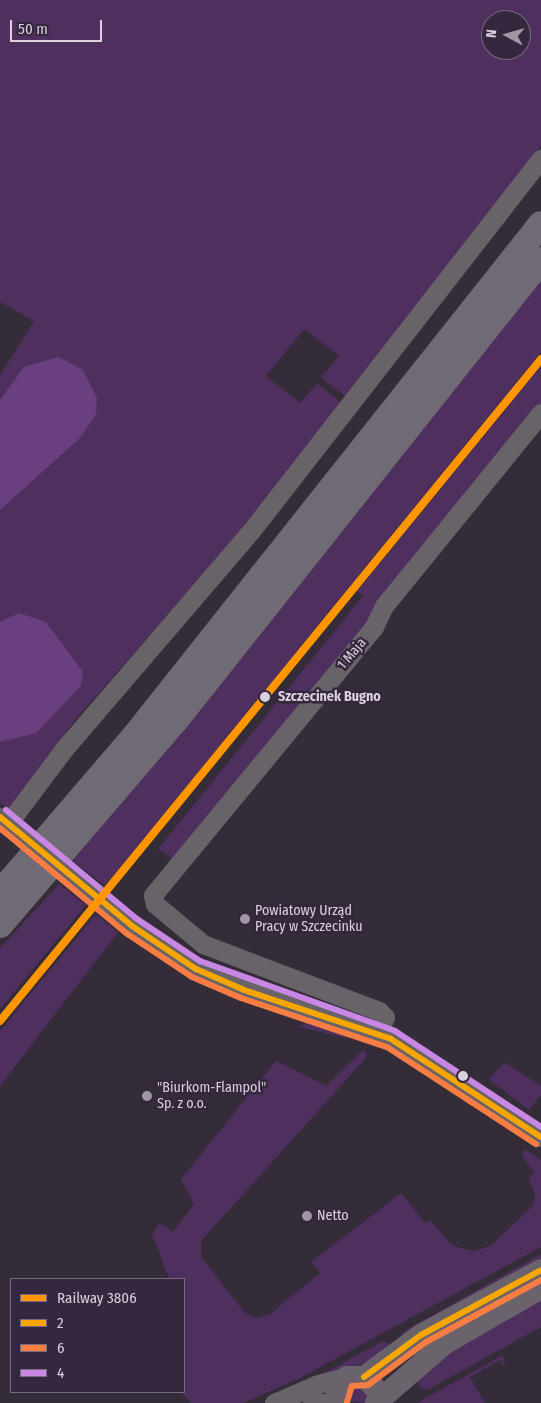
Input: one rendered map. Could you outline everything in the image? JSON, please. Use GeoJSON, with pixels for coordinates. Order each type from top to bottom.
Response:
{"type":"FeatureCollection","features":[{"type":"Feature","properties":{"kind":"highway"},"geometry":{"type":"LineString","coordinates":[[0,893],[133,738],[541,224]]}},
{"type":"Feature","properties":{"kind":"highway"},"geometry":{"type":"LineString","coordinates":[[0,925],[176,720],[541,260]]}},
{"type":"Feature","properties":{"kind":"main road"},"geometry":{"type":"LineString","coordinates":[[337,1403],[339,1386],[421,1335],[541,1270]]}},
{"type":"Feature","properties":{"kind":"main road"},"geometry":{"type":"LineString","coordinates":[[375,1403],[444,1344],[541,1288]]}},
{"type":"Feature","properties":{"kind":"main road"},"geometry":{"type":"LineString","coordinates":[[356,1377],[375,1390],[375,1403]]}},
{"type":"Feature","properties":{"kind":"street"},"geometry":{"type":"LineString","coordinates":[[0,823],[16,813],[64,749],[251,531],[541,160]]}},
{"type":"Feature","properties":{"kind":"street","name":"1 Maja"},"geometry":{"type":"LineString","coordinates":[[378,1033],[385,1017],[379,1010],[203,944],[155,904],[156,890],[374,627],[384,606],[541,413]]}},
{"type":"Feature","properties":{"kind":"street"},"geometry":{"type":"LineString","coordinates":[[0,817],[158,945],[212,977],[378,1033],[541,1138]]}},
{"type":"Feature","properties":{"kind":"street"},"geometry":{"type":"LineString","coordinates":[[274,1403],[318,1384],[356,1377]]}},
{"type":"Feature","properties":{"kind":"street"},"geometry":{"type":"LineString","coordinates":[[312,1403],[337,1403]]}},
{"type":"Feature","properties":{"kind":"shaded area"},"geometry":{"type":"Polygon","coordinates":[[[0,0],[541,0],[541,146],[348,398],[321,378],[339,356],[304,329],[266,376],[300,403],[317,383],[343,404],[239,533],[76,719],[8,809],[0,802],[0,375],[34,321],[0,302],[0,0]]]}},
{"type":"Feature","properties":{"kind":"shaded area"},"geometry":{"type":"Polygon","coordinates":[[[541,279],[541,352],[105,886],[73,861],[541,279]]]}},
{"type":"Feature","properties":{"kind":"shaded area"},"geometry":{"type":"Polygon","coordinates":[[[58,357],[82,369],[97,398],[96,414],[81,437],[0,510],[0,400],[24,367],[58,357]]]}},
{"type":"Feature","properties":{"kind":"shaded area"},"geometry":{"type":"Polygon","coordinates":[[[541,366],[541,404],[176,862],[158,849],[363,596],[357,591],[541,366]]]}},
{"type":"Feature","properties":{"kind":"shaded area"},"geometry":{"type":"Polygon","coordinates":[[[19,613],[46,622],[83,672],[81,686],[36,733],[0,742],[0,622],[19,613]]]}},
{"type":"Feature","properties":{"kind":"shaded area"},"geometry":{"type":"Polygon","coordinates":[[[59,884],[86,905],[0,1009],[0,948],[59,884]]]}},
{"type":"Feature","properties":{"kind":"shaded area"},"geometry":{"type":"Polygon","coordinates":[[[96,914],[118,932],[0,1086],[0,1031],[96,914]]]}},
{"type":"Feature","properties":{"kind":"shaded area"},"geometry":{"type":"Polygon","coordinates":[[[312,1018],[342,1031],[346,1038],[299,1027],[312,1018]]]}},
{"type":"Feature","properties":{"kind":"shaded area"},"geometry":{"type":"Polygon","coordinates":[[[363,1050],[367,1053],[364,1060],[201,1241],[201,1257],[245,1313],[256,1318],[269,1315],[320,1273],[311,1262],[401,1193],[425,1223],[430,1220],[453,1246],[474,1251],[490,1246],[533,1206],[535,1193],[528,1178],[535,1173],[521,1155],[525,1149],[541,1160],[541,1247],[300,1378],[243,1403],[191,1403],[182,1393],[185,1393],[185,1278],[169,1278],[152,1234],[160,1223],[173,1232],[194,1204],[181,1179],[276,1061],[326,1086],[363,1050]]]}},
{"type":"Feature","properties":{"kind":"shaded area"},"geometry":{"type":"Polygon","coordinates":[[[504,1062],[541,1086],[541,1095],[529,1110],[489,1079],[504,1062]]]}},
{"type":"Feature","properties":{"kind":"shaded area"},"geometry":{"type":"Polygon","coordinates":[[[541,1254],[541,1262],[401,1337],[401,1333],[541,1254]]]}},
{"type":"Feature","properties":{"kind":"shaded area"},"geometry":{"type":"Polygon","coordinates":[[[541,1296],[541,1327],[427,1390],[420,1387],[415,1378],[427,1367],[541,1296]]]}},
{"type":"Feature","properties":{"kind":"shaded area"},"geometry":{"type":"Polygon","coordinates":[[[383,1341],[394,1346],[363,1364],[309,1381],[383,1341]]]}},
{"type":"Feature","properties":{"kind":"shaded area"},"geometry":{"type":"Polygon","coordinates":[[[503,1355],[505,1368],[500,1360],[470,1377],[485,1403],[417,1403],[503,1355]]]}},
{"type":"Feature","properties":{"kind":"shaded area"},"geometry":{"type":"Polygon","coordinates":[[[355,1384],[368,1395],[366,1403],[347,1401],[345,1395],[355,1384]]]}},
{"type":"Feature","properties":{"kind":"rail line","name":"3806"},"geometry":{"type":"LineString","coordinates":[[0,1021],[541,359]]}},
{"type":"Feature","properties":{"kind":"transit line","name":"4"},"geometry":{"type":"LineString","coordinates":[[6,810],[137,919],[200,961],[395,1031],[541,1127]]}},
{"type":"Feature","properties":{"kind":"transit line","name":"2"},"geometry":{"type":"LineString","coordinates":[[0,817],[132,926],[196,969],[244,990],[391,1039],[541,1137]]}},
{"type":"Feature","properties":{"kind":"transit line","name":"6"},"geometry":{"type":"LineString","coordinates":[[0,828],[126,933],[192,977],[241,998],[387,1047],[536,1144]]}},
{"type":"Feature","properties":{"kind":"transit line","name":"2"},"geometry":{"type":"LineString","coordinates":[[364,1377],[421,1335],[541,1270]]}},
{"type":"Feature","properties":{"kind":"transit line","name":"6"},"geometry":{"type":"LineString","coordinates":[[347,1402],[352,1386],[368,1385],[426,1342],[541,1280]]}},
{"type":"Feature","properties":{"kind":"place","name":"Szczecinek Bugno"},"geometry":{"type":"Point","coordinates":[265,697]}},
{"type":"Feature","properties":{"kind":"place","name":"Powiatowy Urząd Pracy w Szczecinku"},"geometry":{"type":"Point","coordinates":[245,919]}},
{"type":"Feature","properties":{"kind":"place","name":"\"Biurkom-Flampol\" Sp. z o.o."},"geometry":{"type":"Point","coordinates":[147,1096]}},
{"type":"Feature","properties":{"kind":"place","name":"Netto"},"geometry":{"type":"Point","coordinates":[307,1216]}}]}
